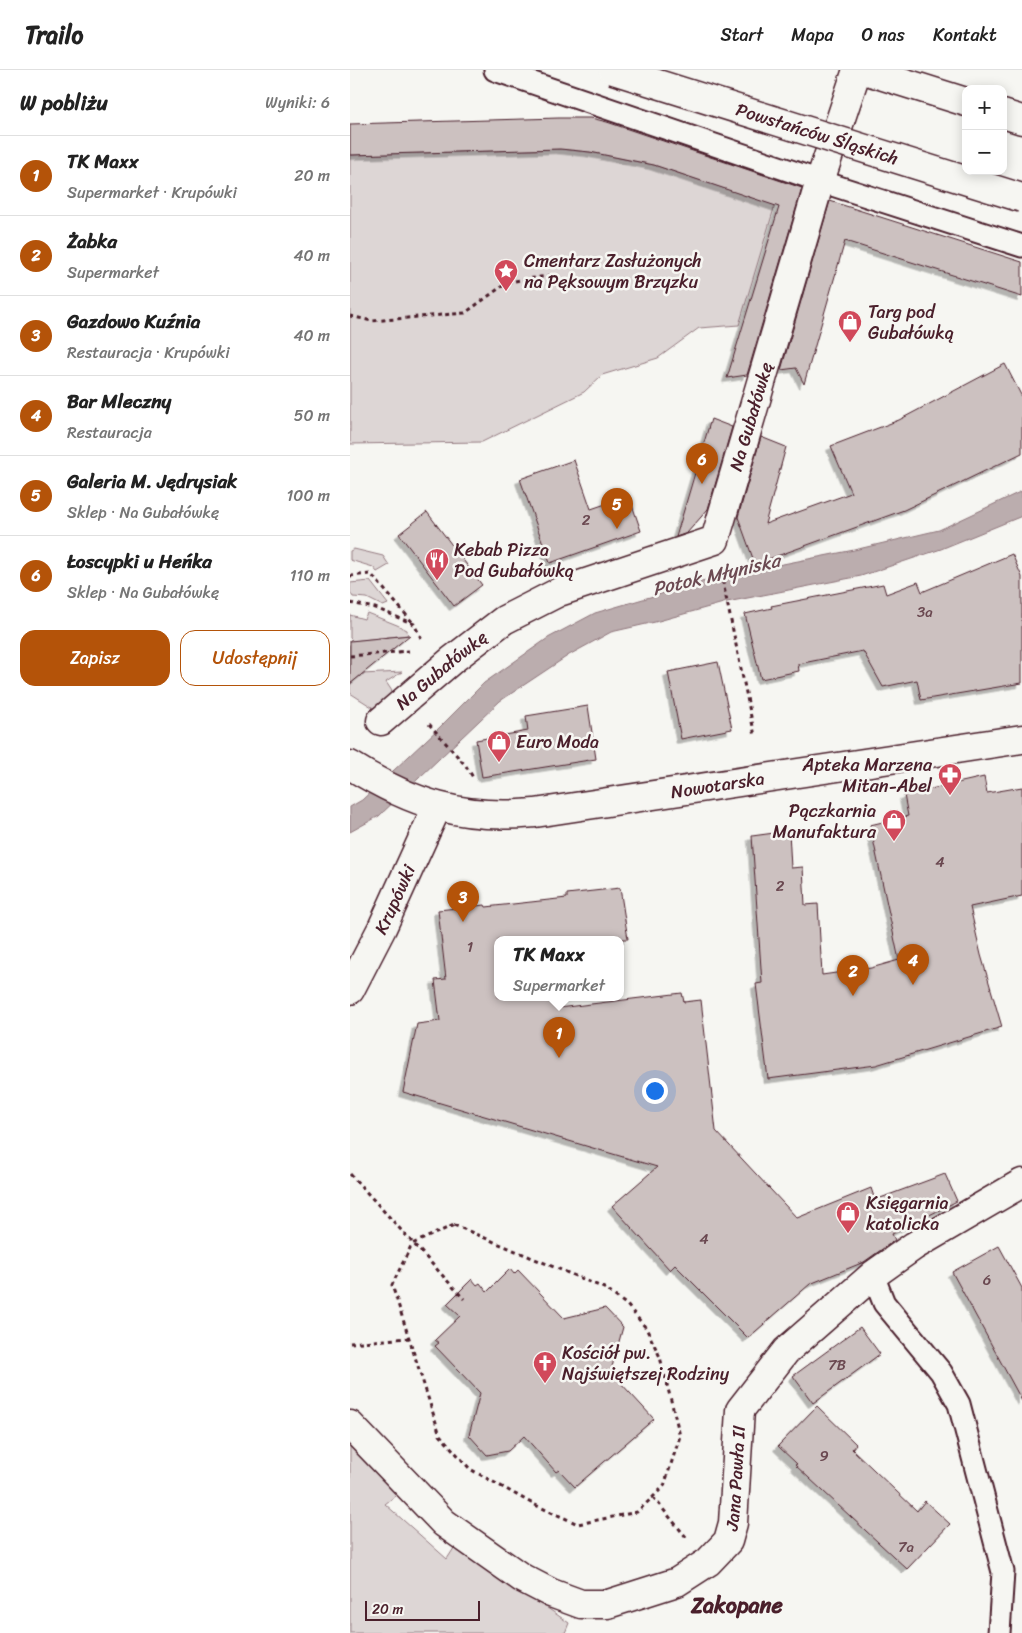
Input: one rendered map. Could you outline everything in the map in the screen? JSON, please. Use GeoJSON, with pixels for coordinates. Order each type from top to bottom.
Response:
{"type":"FeatureCollection","features":[{"type":"Feature","properties":{"kind":"street","name":"Powstańców Śląskich"},"geometry":{"type":"LineString","coordinates":[[613,70],[1022,198]]}},
{"type":"Feature","properties":{"kind":"street","name":"Na Gubałówkę"},"geometry":{"type":"LineString","coordinates":[[381,721],[452,660],[504,620],[559,592],[715,540],[820,181],[858,70]]}},
{"type":"Feature","properties":{"kind":"street"},"geometry":{"type":"LineString","coordinates":[[864,70],[962,101]]}},
{"type":"Feature","properties":{"kind":"street"},"geometry":{"type":"LineString","coordinates":[[1007,115],[1022,120]]}},
{"type":"Feature","properties":{"kind":"street","name":"Nowotarska"},"geometry":{"type":"LineString","coordinates":[[357,769],[425,803],[484,815],[504,816],[535,813],[1022,739]]}},
{"type":"Feature","properties":{"kind":"street","name":"Krupówki"},"geometry":{"type":"LineString","coordinates":[[350,990],[382,928],[425,803]]}},
{"type":"Feature","properties":{"kind":"street","name":"Jana Pawła II"},"geometry":{"type":"LineString","coordinates":[[350,1426],[444,1522],[510,1570],[551,1594],[581,1604],[608,1604],[677,1582],[708,1562],[728,1541],[733,1523],[740,1410],[786,1351],[873,1276],[914,1246],[1022,1183]]}},
{"type":"Feature","properties":{"kind":"lane"},"geometry":{"type":"LineString","coordinates":[[495,70],[820,181],[1022,246]]}},
{"type":"Feature","properties":{"kind":"lane"},"geometry":{"type":"LineString","coordinates":[[873,1276],[884,1303],[941,1372],[958,1404],[1003,1572],[999,1633]]}},
{"type":"Feature","properties":{"kind":"path"},"geometry":{"type":"LineString","coordinates":[[350,316],[372,321],[465,313],[508,282],[554,275]]}},
{"type":"Feature","properties":{"kind":"path"},"geometry":{"type":"LineString","coordinates":[[720,568],[755,736]]}},
{"type":"Feature","properties":{"kind":"path"},"geometry":{"type":"LineString","coordinates":[[350,576],[371,574],[414,624],[425,647]]}},
{"type":"Feature","properties":{"kind":"path"},"geometry":{"type":"LineString","coordinates":[[350,603],[375,608],[414,624]]}},
{"type":"Feature","properties":{"kind":"path"},"geometry":{"type":"LineString","coordinates":[[350,656],[407,651]]}},
{"type":"Feature","properties":{"kind":"path"},"geometry":{"type":"LineString","coordinates":[[424,719],[466,766],[477,784]]}},
{"type":"Feature","properties":{"kind":"path"},"geometry":{"type":"LineString","coordinates":[[350,1174],[464,1299]]}},
{"type":"Feature","properties":{"kind":"path"},"geometry":{"type":"LineString","coordinates":[[454,1226],[604,1288],[627,1305],[646,1328],[660,1358],[680,1436],[664,1486],[637,1512],[578,1524],[534,1504],[470,1469],[440,1435],[392,1285],[412,1244],[454,1226]]}},
{"type":"Feature","properties":{"kind":"path"},"geometry":{"type":"LineString","coordinates":[[350,1343],[408,1338]]}},
{"type":"Feature","properties":{"kind":"path"},"geometry":{"type":"LineString","coordinates":[[653,1497],[682,1531]]}},
{"type":"Feature","properties":{"kind":"shaded area"},"geometry":{"type":"Polygon","coordinates":[[[560,149],[590,152],[654,165],[775,205],[739,325],[699,328],[658,358],[602,375],[584,392],[482,442],[350,444],[350,155],[560,149]]]}},
{"type":"Feature","properties":{"kind":"shaded area"},"geometry":{"type":"Polygon","coordinates":[[[1022,491],[1022,516],[941,549],[861,576],[727,602],[611,632],[569,655],[500,701],[379,816],[350,832],[350,807],[362,800],[484,683],[548,638],[595,613],[722,576],[854,550],[939,530],[1022,491]]]}},
{"type":"Feature","properties":{"kind":"shaded area"},"geometry":{"type":"Polygon","coordinates":[[[354,549],[383,556],[389,565],[377,572],[373,567],[350,560],[350,551],[354,549]]]}},
{"type":"Feature","properties":{"kind":"shaded area"},"geometry":{"type":"Polygon","coordinates":[[[370,581],[388,604],[383,606],[367,598],[353,597],[350,592],[350,583],[370,581]]]}},
{"type":"Feature","properties":{"kind":"shaded area"},"geometry":{"type":"Polygon","coordinates":[[[367,613],[407,630],[408,635],[353,641],[350,638],[350,615],[364,619],[367,613]]]}},
{"type":"Feature","properties":{"kind":"shaded area"},"geometry":{"type":"Polygon","coordinates":[[[402,672],[386,682],[394,694],[375,709],[350,693],[350,684],[362,674],[402,672]]]}},
{"type":"Feature","properties":{"kind":"shaded area"},"geometry":{"type":"Polygon","coordinates":[[[350,1443],[399,1493],[385,1504],[447,1559],[456,1545],[569,1623],[565,1633],[350,1633],[350,1443]]]}},
{"type":"Feature","properties":{"kind":"building"},"geometry":{"type":"Polygon","coordinates":[[[591,118],[607,122],[802,188],[747,375],[727,378],[779,207],[654,165],[590,152],[560,149],[350,155],[350,124],[591,118]]]}},
{"type":"Feature","properties":{"kind":"building"},"geometry":{"type":"Polygon","coordinates":[[[830,201],[1022,262],[1022,297],[845,241],[804,384],[796,368],[781,370],[830,201]]]}},
{"type":"Feature","properties":{"kind":"building"},"geometry":{"type":"Polygon","coordinates":[[[1005,364],[1022,397],[1022,453],[904,510],[755,564],[738,517],[761,437],[786,447],[765,524],[851,493],[831,446],[899,420],[1005,364]]]}},
{"type":"Feature","properties":{"kind":"building"},"geometry":{"type":"Polygon","coordinates":[[[711,419],[732,427],[708,509],[687,533],[676,537],[711,419]]]}},
{"type":"Feature","properties":{"kind":"building"},"geometry":{"type":"Polygon","coordinates":[[[574,460],[591,509],[629,496],[641,531],[550,563],[520,479],[574,460]]]}},
{"type":"Feature","properties":{"kind":"building"},"geometry":{"type":"Polygon","coordinates":[[[427,512],[482,585],[454,606],[399,534],[427,512]]]}},
{"type":"Feature","properties":{"kind":"building"},"geometry":{"type":"Polygon","coordinates":[[[1012,554],[1022,577],[1022,683],[921,700],[917,680],[883,687],[863,651],[798,664],[799,671],[761,679],[745,614],[772,608],[771,606],[883,584],[886,594],[918,582],[922,592],[1012,554]]]}},
{"type":"Feature","properties":{"kind":"building"},"geometry":{"type":"Polygon","coordinates":[[[410,635],[350,684],[350,641],[410,635]]]}},
{"type":"Feature","properties":{"kind":"building"},"geometry":{"type":"Polygon","coordinates":[[[718,662],[732,729],[681,739],[668,672],[718,662]]]}},
{"type":"Feature","properties":{"kind":"building"},"geometry":{"type":"Polygon","coordinates":[[[588,706],[596,759],[482,777],[476,740],[528,731],[526,716],[588,706]]]}},
{"type":"Feature","properties":{"kind":"building"},"geometry":{"type":"Polygon","coordinates":[[[984,777],[987,793],[1022,787],[1022,896],[970,907],[981,955],[1002,1027],[876,1065],[768,1079],[756,984],[762,983],[752,836],[789,831],[791,868],[803,867],[805,905],[818,904],[822,975],[871,968],[899,960],[870,825],[908,816],[904,795],[984,777]]]}},
{"type":"Feature","properties":{"kind":"building"},"geometry":{"type":"Polygon","coordinates":[[[620,888],[628,939],[624,939],[624,936],[494,936],[494,1001],[557,1001],[558,1008],[682,993],[684,1002],[701,1000],[716,1131],[797,1218],[871,1188],[875,1200],[945,1174],[957,1201],[892,1234],[895,1240],[864,1262],[810,1284],[748,1338],[675,1265],[670,1270],[612,1206],[657,1167],[403,1092],[417,1024],[440,1021],[435,980],[446,979],[438,910],[567,898],[567,894],[620,888]]]}},
{"type":"Feature","properties":{"kind":"building"},"geometry":{"type":"Polygon","coordinates":[[[999,1246],[1022,1288],[1022,1401],[952,1272],[999,1246]]]}},
{"type":"Feature","properties":{"kind":"building","name":"Kościół pw. Najświętszej Rodziny"},"geometry":{"type":"Polygon","coordinates":[[[510,1269],[514,1274],[518,1270],[564,1318],[605,1308],[623,1327],[612,1367],[622,1378],[619,1381],[654,1419],[575,1487],[559,1470],[556,1472],[524,1436],[508,1451],[487,1455],[469,1435],[480,1393],[435,1346],[439,1343],[435,1340],[460,1316],[447,1304],[472,1279],[477,1285],[480,1283],[487,1292],[510,1269]]]}},
{"type":"Feature","properties":{"kind":"building"},"geometry":{"type":"Polygon","coordinates":[[[860,1327],[880,1354],[813,1403],[793,1376],[860,1327]]]}},
{"type":"Feature","properties":{"kind":"building"},"geometry":{"type":"Polygon","coordinates":[[[817,1406],[856,1444],[852,1449],[917,1511],[925,1501],[950,1524],[907,1569],[795,1465],[797,1464],[778,1446],[817,1406]]]}},
{"type":"Feature","properties":{"kind":"place","name":"Cmentarz Zasłużonych na Pęksowym Brzyzku"},"geometry":{"type":"Point","coordinates":[506,292]}},
{"type":"Feature","properties":{"kind":"place","name":"Targ pod Gubałówką"},"geometry":{"type":"Point","coordinates":[850,343]}},
{"type":"Feature","properties":{"kind":"place","name":"Łoscypki u Heńka"},"geometry":{"type":"Point","coordinates":[702,484]}},
{"type":"Feature","properties":{"kind":"place","name":"Galeria M. Jędrysiak"},"geometry":{"type":"Point","coordinates":[617,529]}},
{"type":"Feature","properties":{"kind":"place","name":"Kebab Pizza Pod Gubałówką"},"geometry":{"type":"Point","coordinates":[437,581]}},
{"type":"Feature","properties":{"kind":"place","name":"Euro Moda"},"geometry":{"type":"Point","coordinates":[499,763]}},
{"type":"Feature","properties":{"kind":"place","name":"Apteka Marzena Mitan-Abel"},"geometry":{"type":"Point","coordinates":[950,796]}},
{"type":"Feature","properties":{"kind":"place","name":"Pączkarnia Manufaktura"},"geometry":{"type":"Point","coordinates":[894,842]}},
{"type":"Feature","properties":{"kind":"place","name":"Gazdowo Kuźnia"},"geometry":{"type":"Point","coordinates":[463,922]}},
{"type":"Feature","properties":{"kind":"place","name":"Bar Mleczny"},"geometry":{"type":"Point","coordinates":[913,985]}},
{"type":"Feature","properties":{"kind":"place","name":"Żabka"},"geometry":{"type":"Point","coordinates":[853,996]}},
{"type":"Feature","properties":{"kind":"place","name":"TK Maxx"},"geometry":{"type":"Point","coordinates":[559,1058]}},
{"type":"Feature","properties":{"kind":"place","name":"Księgarnia katolicka"},"geometry":{"type":"Point","coordinates":[848,1234]}},
{"type":"Feature","properties":{"kind":"place","name":"Kościół pw. Najświętszej Rodziny"},"geometry":{"type":"Point","coordinates":[545,1384]}},
{"type":"Feature","properties":{"kind":"district","name":"Zakopane"},"geometry":{"type":"Point","coordinates":[737,1605]}},
{"type":"Feature","properties":{"kind":"water label","name":"Potok Młyniska"},"geometry":{"type":"Point","coordinates":[716,574]}}]}
